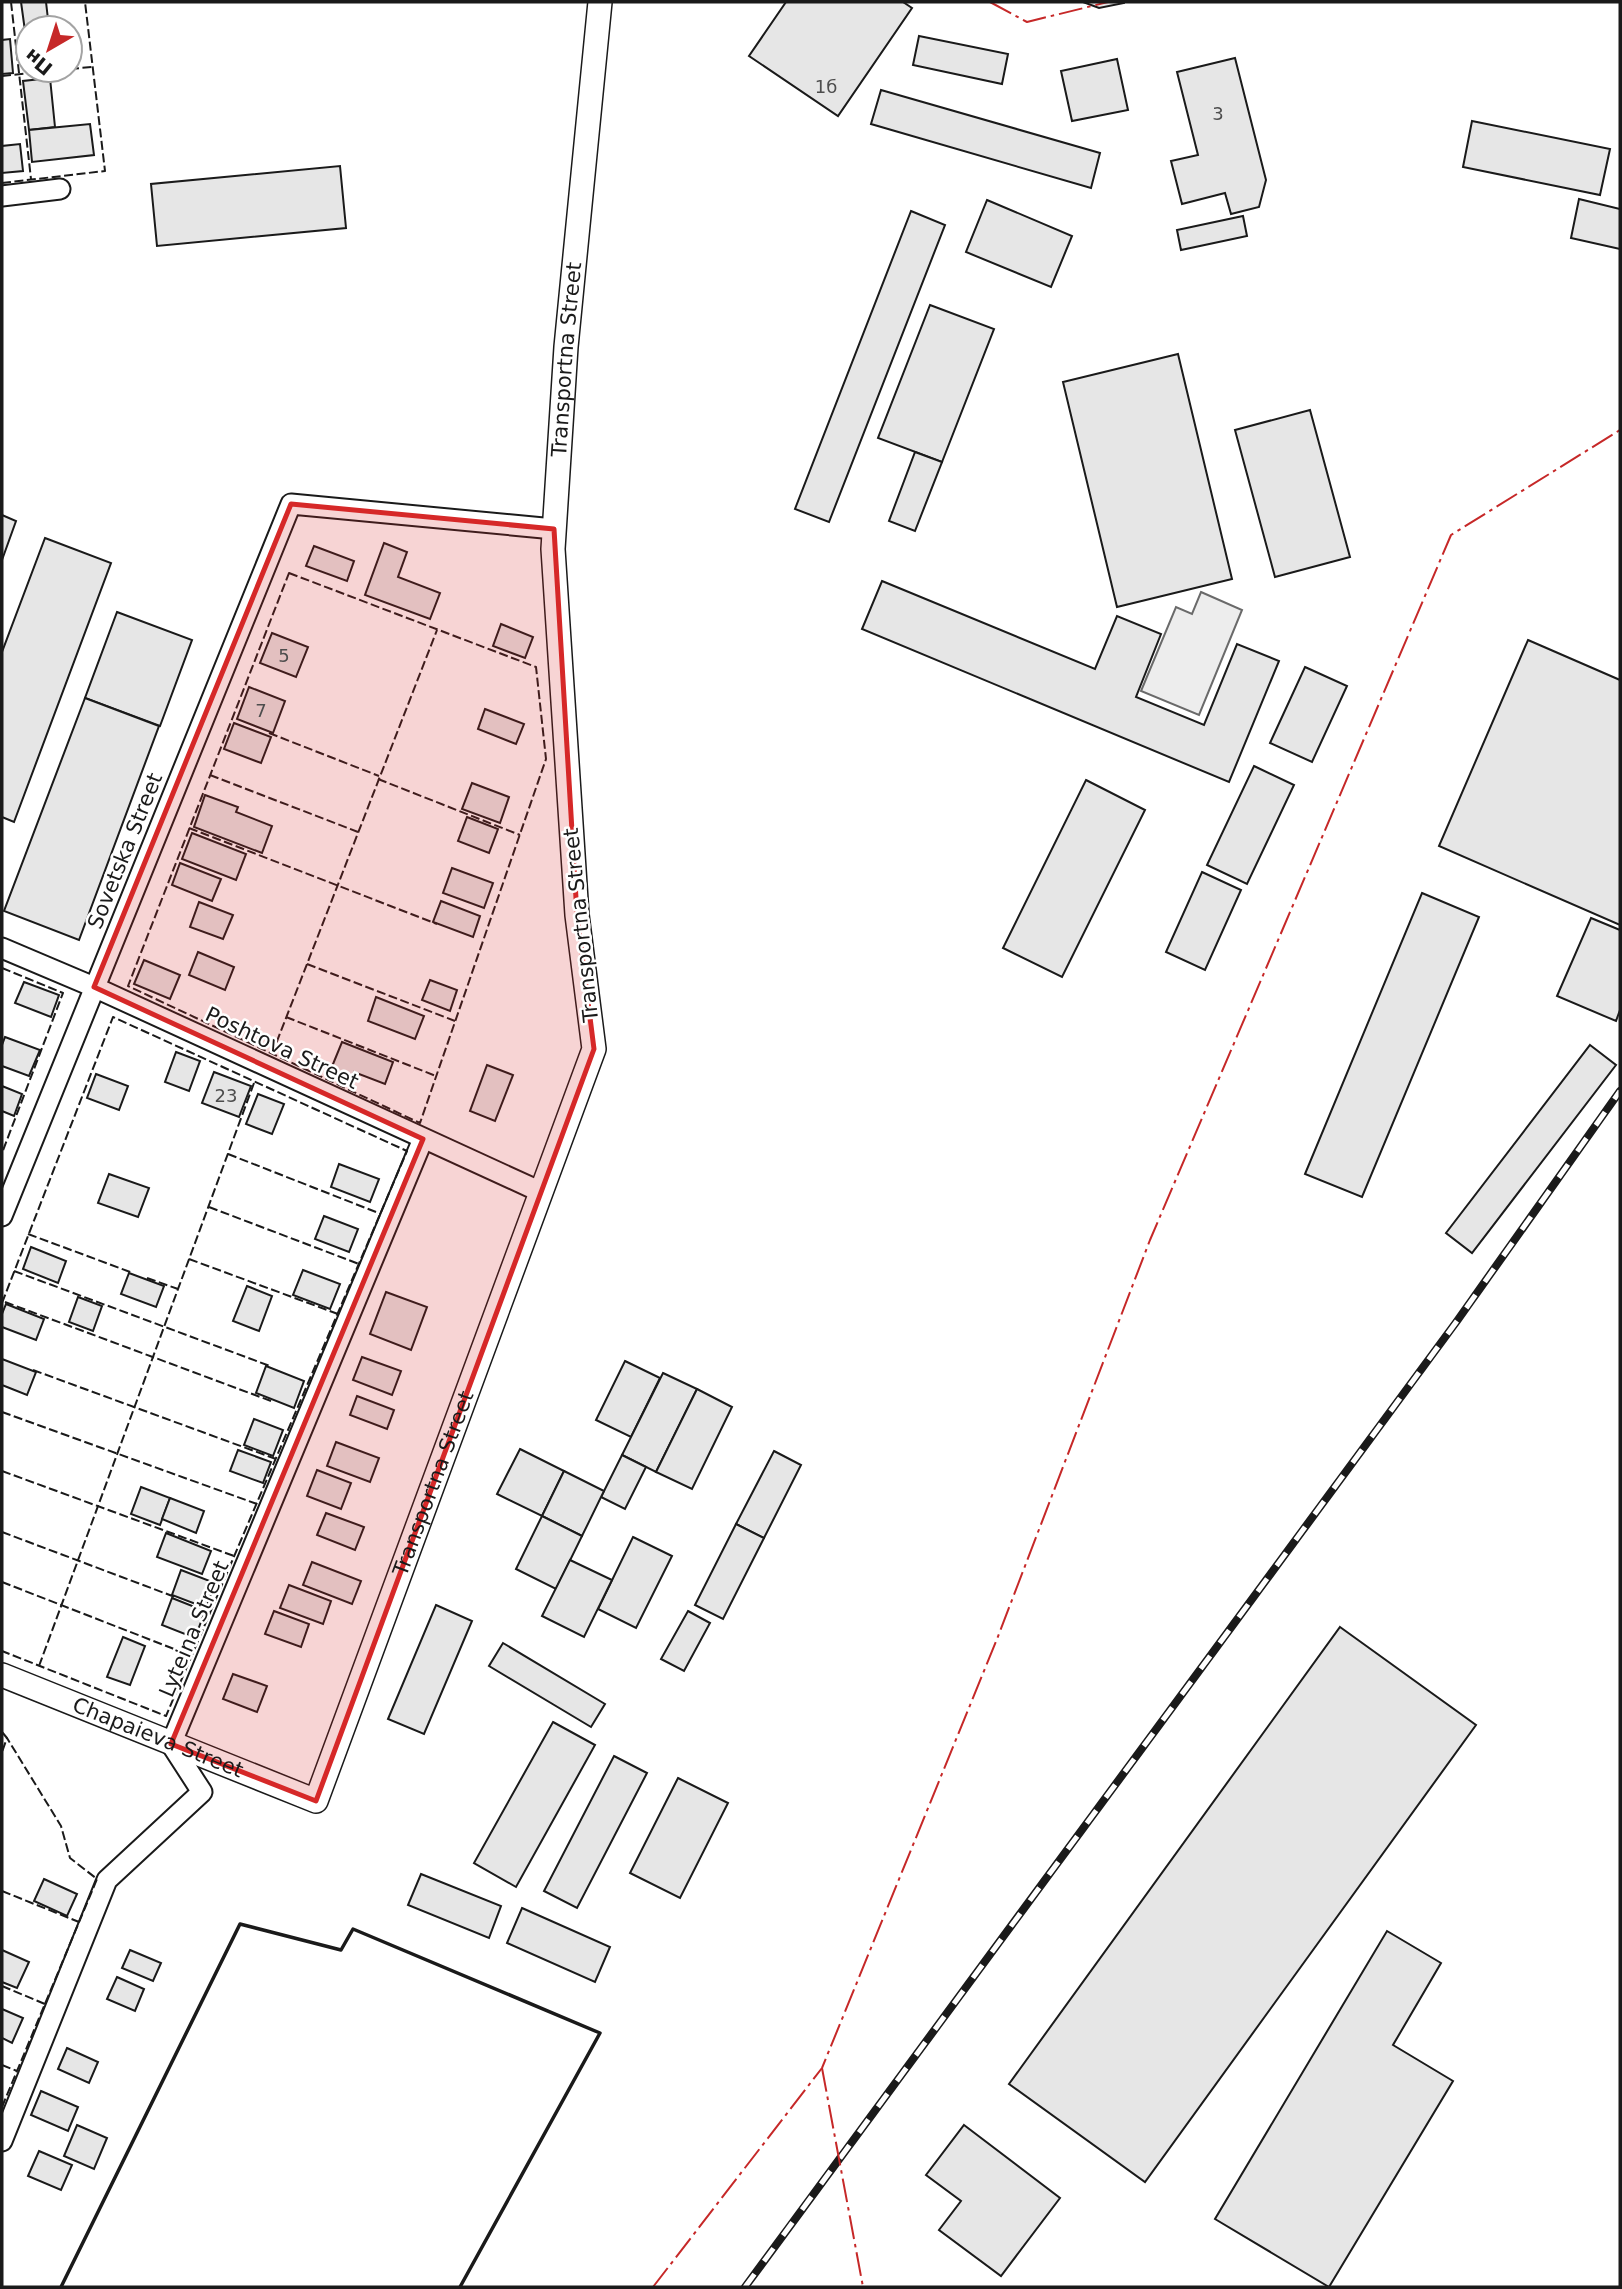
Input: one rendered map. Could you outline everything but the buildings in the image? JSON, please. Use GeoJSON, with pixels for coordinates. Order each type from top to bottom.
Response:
{"type":"FeatureCollection","features":[{"type":"Feature","properties":{"kind":"street","name":"Transportna Street"},"geometry":{"type":"LineString","coordinates":[[316,1801],[594,1049],[576,902],[553,549],[566,347],[600,2]]}},
{"type":"Feature","properties":{"kind":"street"},"geometry":{"type":"LineString","coordinates":[[2,196],[60,189]]}},
{"type":"Feature","properties":{"kind":"street","name":"Sovetska Street"},"geometry":{"type":"LineString","coordinates":[[4,1204],[291,504],[554,529]]}},
{"type":"Feature","properties":{"kind":"street","name":"Poshtova Street"},"geometry":{"type":"LineString","coordinates":[[2,948],[94,987],[541,1192]]}},
{"type":"Feature","properties":{"kind":"street","name":"Lyteina Street"},"geometry":{"type":"LineString","coordinates":[[171,1744],[424,1139]]}},
{"type":"Feature","properties":{"kind":"street","name":"Chapaieva Street"},"geometry":{"type":"LineString","coordinates":[[2,1675],[316,1801]]}},
{"type":"Feature","properties":{"kind":"street"},"geometry":{"type":"LineString","coordinates":[[2,2141],[107,1880],[202,1792],[171,1744]]}},
{"type":"Feature","properties":{"kind":"highlighted area"},"geometry":{"type":"Polygon","coordinates":[[[291,504],[554,529],[577,915],[594,1049],[316,1801],[171,1744],[423,1139],[94,987],[291,504]]]}},
{"type":"Feature","properties":{"kind":"shaded area"},"geometry":{"type":"Polygon","coordinates":[[[1201,592],[1242,610],[1199,715],[1141,691],[1176,607],[1192,614],[1201,592]]]}},
{"type":"Feature","properties":{"kind":"railway"},"geometry":{"type":"LineString","coordinates":[[745,2287],[1457,1321],[1620,1091]]}},
{"type":"Feature","properties":{"kind":"fence"},"geometry":{"type":"LineString","coordinates":[[11,2],[31,179]]}},
{"type":"Feature","properties":{"kind":"fence"},"geometry":{"type":"LineString","coordinates":[[2,183],[105,171],[85,2]]}},
{"type":"Feature","properties":{"kind":"fence"},"geometry":{"type":"LineString","coordinates":[[84,68],[92,67]]}},
{"type":"Feature","properties":{"kind":"fence"},"geometry":{"type":"LineString","coordinates":[[2,76],[14,75]]}},
{"type":"Feature","properties":{"kind":"fence"},"geometry":{"type":"LineString","coordinates":[[289,573],[536,667],[546,759],[420,1123],[128,986],[289,573]]}},
{"type":"Feature","properties":{"kind":"fence"},"geometry":{"type":"LineString","coordinates":[[272,1054],[437,630]]}},
{"type":"Feature","properties":{"kind":"fence"},"geometry":{"type":"LineString","coordinates":[[269,733],[379,776]]}},
{"type":"Feature","properties":{"kind":"fence"},"geometry":{"type":"LineString","coordinates":[[210,775],[358,832]]}},
{"type":"Feature","properties":{"kind":"fence"},"geometry":{"type":"LineString","coordinates":[[378,779],[520,835]]}},
{"type":"Feature","properties":{"kind":"fence"},"geometry":{"type":"LineString","coordinates":[[189,828],[437,924]]}},
{"type":"Feature","properties":{"kind":"fence"},"geometry":{"type":"LineString","coordinates":[[307,964],[455,1021]]}},
{"type":"Feature","properties":{"kind":"fence"},"geometry":{"type":"LineString","coordinates":[[2,968],[63,993],[2,1153]]}},
{"type":"Feature","properties":{"kind":"fence"},"geometry":{"type":"LineString","coordinates":[[2,1303],[113,1017],[407,1151],[166,1716],[2,1651]]}},
{"type":"Feature","properties":{"kind":"fence"},"geometry":{"type":"LineString","coordinates":[[286,1017],[436,1076]]}},
{"type":"Feature","properties":{"kind":"fence"},"geometry":{"type":"LineString","coordinates":[[39,1666],[254,1083]]}},
{"type":"Feature","properties":{"kind":"fence"},"geometry":{"type":"LineString","coordinates":[[228,1154],[381,1214]]}},
{"type":"Feature","properties":{"kind":"fence"},"geometry":{"type":"LineString","coordinates":[[209,1207],[359,1264]]}},
{"type":"Feature","properties":{"kind":"fence"},"geometry":{"type":"LineString","coordinates":[[28,1234],[133,1273]]}},
{"type":"Feature","properties":{"kind":"fence"},"geometry":{"type":"LineString","coordinates":[[189,1259],[338,1314]]}},
{"type":"Feature","properties":{"kind":"fence"},"geometry":{"type":"LineString","coordinates":[[14,1271],[270,1366]]}},
{"type":"Feature","properties":{"kind":"fence"},"geometry":{"type":"LineString","coordinates":[[147,1278],[178,1289]]}},
{"type":"Feature","properties":{"kind":"fence"},"geometry":{"type":"LineString","coordinates":[[5,1302],[271,1401]]}},
{"type":"Feature","properties":{"kind":"fence"},"geometry":{"type":"LineString","coordinates":[[33,1370],[276,1459]]}},
{"type":"Feature","properties":{"kind":"fence"},"geometry":{"type":"LineString","coordinates":[[2,1412],[257,1504]]}},
{"type":"Feature","properties":{"kind":"fence"},"geometry":{"type":"LineString","coordinates":[[2,1471],[234,1556]]}},
{"type":"Feature","properties":{"kind":"fence"},"geometry":{"type":"LineString","coordinates":[[2,1532],[175,1597]]}},
{"type":"Feature","properties":{"kind":"fence"},"geometry":{"type":"LineString","coordinates":[[2,1582],[192,1656]]}},
{"type":"Feature","properties":{"kind":"fence"},"geometry":{"type":"LineString","coordinates":[[2,1732],[7,1738],[2,1752]]}},
{"type":"Feature","properties":{"kind":"fence"},"geometry":{"type":"LineString","coordinates":[[2,2107],[97,1879],[70,1858],[61,1826],[7,1738]]}},
{"type":"Feature","properties":{"kind":"fence"},"geometry":{"type":"LineString","coordinates":[[2,1891],[79,1922]]}},
{"type":"Feature","properties":{"kind":"fence"},"geometry":{"type":"LineString","coordinates":[[2,1986],[45,2004]]}},
{"type":"Feature","properties":{"kind":"fence"},"geometry":{"type":"LineString","coordinates":[[2,2065],[17,2071]]}},
{"type":"Feature","properties":{"kind":"wall"},"geometry":{"type":"LineString","coordinates":[[61,2287],[240,1924],[341,1950],[353,1929],[600,2033],[460,2287]]}},
{"type":"Feature","properties":{"kind":"power"},"geometry":{"type":"LineString","coordinates":[[990,2],[1027,22],[1108,2]]}},
{"type":"Feature","properties":{"kind":"power"},"geometry":{"type":"LineString","coordinates":[[653,2287],[822,2068],[997,1639],[1150,1240],[1451,535],[1620,430]]}},
{"type":"Feature","properties":{"kind":"power"},"geometry":{"type":"LineString","coordinates":[[822,2068],[863,2287]]}}]}
